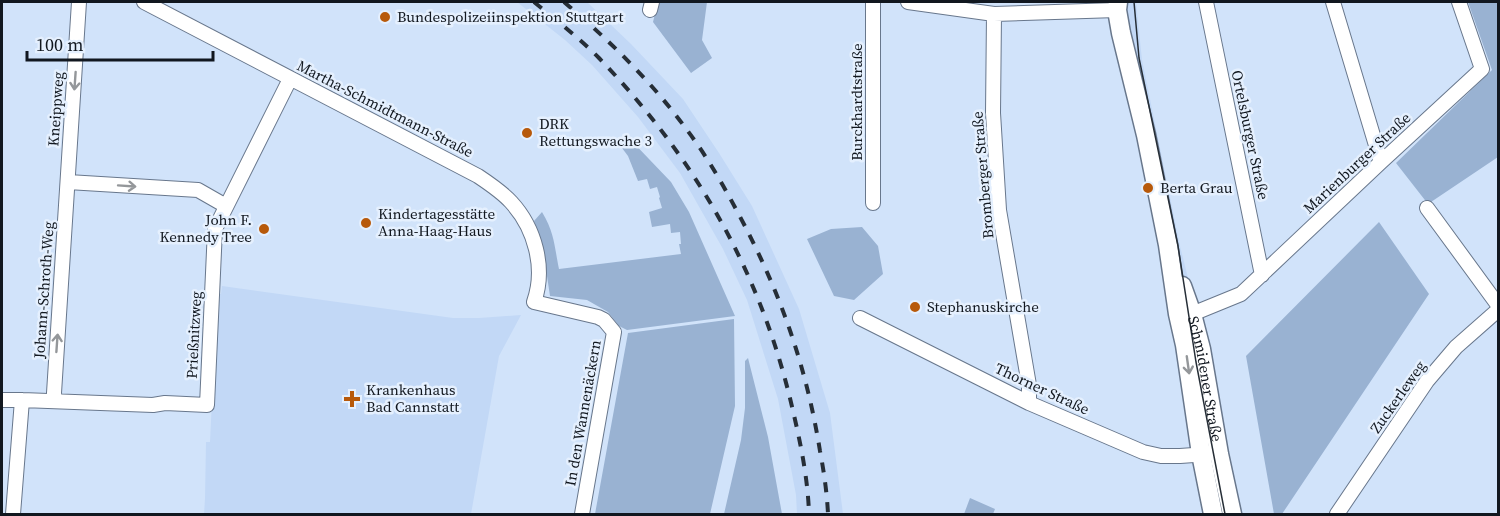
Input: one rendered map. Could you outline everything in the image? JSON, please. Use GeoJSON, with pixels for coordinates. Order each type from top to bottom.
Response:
{"type":"FeatureCollection","features":[{"type":"Feature","properties":{"kind":"main road","name":"Schmidener Straße"},"geometry":{"type":"LineString","coordinates":[[1118,6],[1121,33],[1146,135],[1168,245],[1178,314],[1210,454],[1232,514]]}},
{"type":"Feature","properties":{"kind":"main road","name":"Schmidener Straße"},"geometry":{"type":"LineString","coordinates":[[1168,245],[1192,314],[1201,349],[1213,514]]}},
{"type":"Feature","properties":{"kind":"street","name":"Kneippweg"},"geometry":{"type":"LineString","coordinates":[[68,182],[79,2]]}},
{"type":"Feature","properties":{"kind":"street","name":"Martha-Schmidtmann-Straße"},"geometry":{"type":"LineString","coordinates":[[144,2],[478,176],[501,192],[511,201],[522,217],[535,245],[539,276],[538,291],[534,302]]}},
{"type":"Feature","properties":{"kind":"street","name":"Burckhardtstraße"},"geometry":{"type":"LineString","coordinates":[[873,2],[873,203]]}},
{"type":"Feature","properties":{"kind":"street"},"geometry":{"type":"LineString","coordinates":[[908,2],[994,14],[1118,6]]}},
{"type":"Feature","properties":{"kind":"street","name":"Ortelsburger Straße"},"geometry":{"type":"LineString","coordinates":[[1206,2],[1262,275]]}},
{"type":"Feature","properties":{"kind":"street"},"geometry":{"type":"LineString","coordinates":[[1333,2],[1381,162]]}},
{"type":"Feature","properties":{"kind":"street","name":"Marienburger Straße"},"geometry":{"type":"LineString","coordinates":[[1192,314],[1241,294],[1482,69],[1460,2]]}},
{"type":"Feature","properties":{"kind":"street","name":"Bromberger Straße"},"geometry":{"type":"LineString","coordinates":[[994,14],[993,113],[999,210],[1029,385],[1029,404]]}},
{"type":"Feature","properties":{"kind":"street","name":"Prießnitzweg"},"geometry":{"type":"LineString","coordinates":[[2,400],[207,405],[215,229],[290,79]]}},
{"type":"Feature","properties":{"kind":"street"},"geometry":{"type":"LineString","coordinates":[[68,182],[198,190],[226,206]]}},
{"type":"Feature","properties":{"kind":"street","name":"Johann-Schroth-Weg"},"geometry":{"type":"LineString","coordinates":[[55,401],[68,182]]}},
{"type":"Feature","properties":{"kind":"street"},"geometry":{"type":"LineString","coordinates":[[1427,208],[1498,305]]}},
{"type":"Feature","properties":{"kind":"street","name":"In den Wannenäckern"},"geometry":{"type":"LineString","coordinates":[[534,302],[598,317],[604,320],[614,332],[582,514]]}},
{"type":"Feature","properties":{"kind":"street","name":"Zuckerleweg"},"geometry":{"type":"LineString","coordinates":[[1337,514],[1427,381],[1456,347],[1498,310]]}},
{"type":"Feature","properties":{"kind":"street","name":"Thorner Straße"},"geometry":{"type":"LineString","coordinates":[[860,318],[1029,404],[1143,452],[1161,456],[1210,454]]}},
{"type":"Feature","properties":{"kind":"street"},"geometry":{"type":"LineString","coordinates":[[14,514],[22,400]]}},
{"type":"Feature","properties":{"kind":"shaded area"},"geometry":{"type":"Polygon","coordinates":[[[517,2],[587,2],[683,99],[719,153],[752,206],[799,309],[830,413],[843,514],[797,514],[796,495],[778,399],[747,300],[723,249],[680,173],[638,117],[592,65],[517,2]]]}},
{"type":"Feature","properties":{"kind":"shaded area"},"geometry":{"type":"Polygon","coordinates":[[[658,2],[707,2],[702,40],[712,58],[691,73],[653,22],[658,2]]]}},
{"type":"Feature","properties":{"kind":"shaded area"},"geometry":{"type":"Polygon","coordinates":[[[1124,2],[1136,2],[1142,60],[1180,246],[1193,298],[1180,273],[1129,39],[1124,2]]]}},
{"type":"Feature","properties":{"kind":"shaded area"},"geometry":{"type":"Polygon","coordinates":[[[1468,2],[1498,2],[1498,157],[1428,204],[1396,163],[1492,70],[1468,2]]]}},
{"type":"Feature","properties":{"kind":"shaded area"},"geometry":{"type":"Polygon","coordinates":[[[627,136],[671,182],[689,212],[735,316],[627,330],[619,326],[608,312],[587,300],[550,296],[544,256],[534,221],[542,212],[552,233],[559,269],[681,254],[680,232],[671,233],[670,224],[652,227],[649,212],[662,208],[660,197],[657,187],[650,189],[647,179],[638,181],[628,156],[616,140],[627,136]]]}},
{"type":"Feature","properties":{"kind":"shaded area"},"geometry":{"type":"Polygon","coordinates":[[[1379,222],[1429,294],[1282,514],[1274,514],[1246,356],[1379,222]]]}},
{"type":"Feature","properties":{"kind":"shaded area"},"geometry":{"type":"Polygon","coordinates":[[[862,227],[878,246],[883,274],[854,300],[834,296],[807,239],[831,229],[862,227]]]}},
{"type":"Feature","properties":{"kind":"shaded area","name":"Krankenhaus Bad Cannstatt"},"geometry":{"type":"Polygon","coordinates":[[[222,286],[453,318],[521,315],[499,356],[471,514],[204,514],[206,442],[210,442],[217,294],[221,294],[222,286]]]}},
{"type":"Feature","properties":{"kind":"shaded area"},"geometry":{"type":"Polygon","coordinates":[[[734,319],[735,406],[710,514],[595,514],[628,333],[734,319]]]}},
{"type":"Feature","properties":{"kind":"shaded area"},"geometry":{"type":"Polygon","coordinates":[[[748,358],[768,437],[782,514],[724,514],[741,440],[745,408],[745,361],[748,358]]]}},
{"type":"Feature","properties":{"kind":"shaded area"},"geometry":{"type":"Polygon","coordinates":[[[970,498],[995,509],[993,514],[964,514],[970,498]]]}},
{"type":"Feature","properties":{"kind":"tram line"},"geometry":{"type":"LineString","coordinates":[[1134,2],[1139,58],[1178,246],[1196,362],[1225,514]]}},
{"type":"Feature","properties":{"kind":"railway"},"geometry":{"type":"LineString","coordinates":[[534,2],[599,58],[634,97],[666,136],[721,221],[744,266],[780,361],[801,450],[809,514]]}},
{"type":"Feature","properties":{"kind":"railway"},"geometry":{"type":"LineString","coordinates":[[564,2],[629,62],[674,112],[714,169],[752,240],[778,298],[799,357],[814,419],[828,514]]}},
{"type":"Feature","properties":{"kind":"place","name":"Bundespolizeiinspektion Stuttgart"},"geometry":{"type":"Point","coordinates":[385,17]}},
{"type":"Feature","properties":{"kind":"place","name":"DRK Rettungswache 3"},"geometry":{"type":"Point","coordinates":[527,133]}},
{"type":"Feature","properties":{"kind":"place","name":"Berta Grau"},"geometry":{"type":"Point","coordinates":[1148,188]}},
{"type":"Feature","properties":{"kind":"place","name":"Kindertagesstätte Anna-Haag-Haus"},"geometry":{"type":"Point","coordinates":[366,223]}},
{"type":"Feature","properties":{"kind":"place","name":"John F. Kennedy Tree"},"geometry":{"type":"Point","coordinates":[264,229]}},
{"type":"Feature","properties":{"kind":"place","name":"Stephanuskirche"},"geometry":{"type":"Point","coordinates":[915,307]}},
{"type":"Feature","properties":{"kind":"place","name":"Krankenhaus Bad Cannstatt"},"geometry":{"type":"Point","coordinates":[352,399]}}]}
